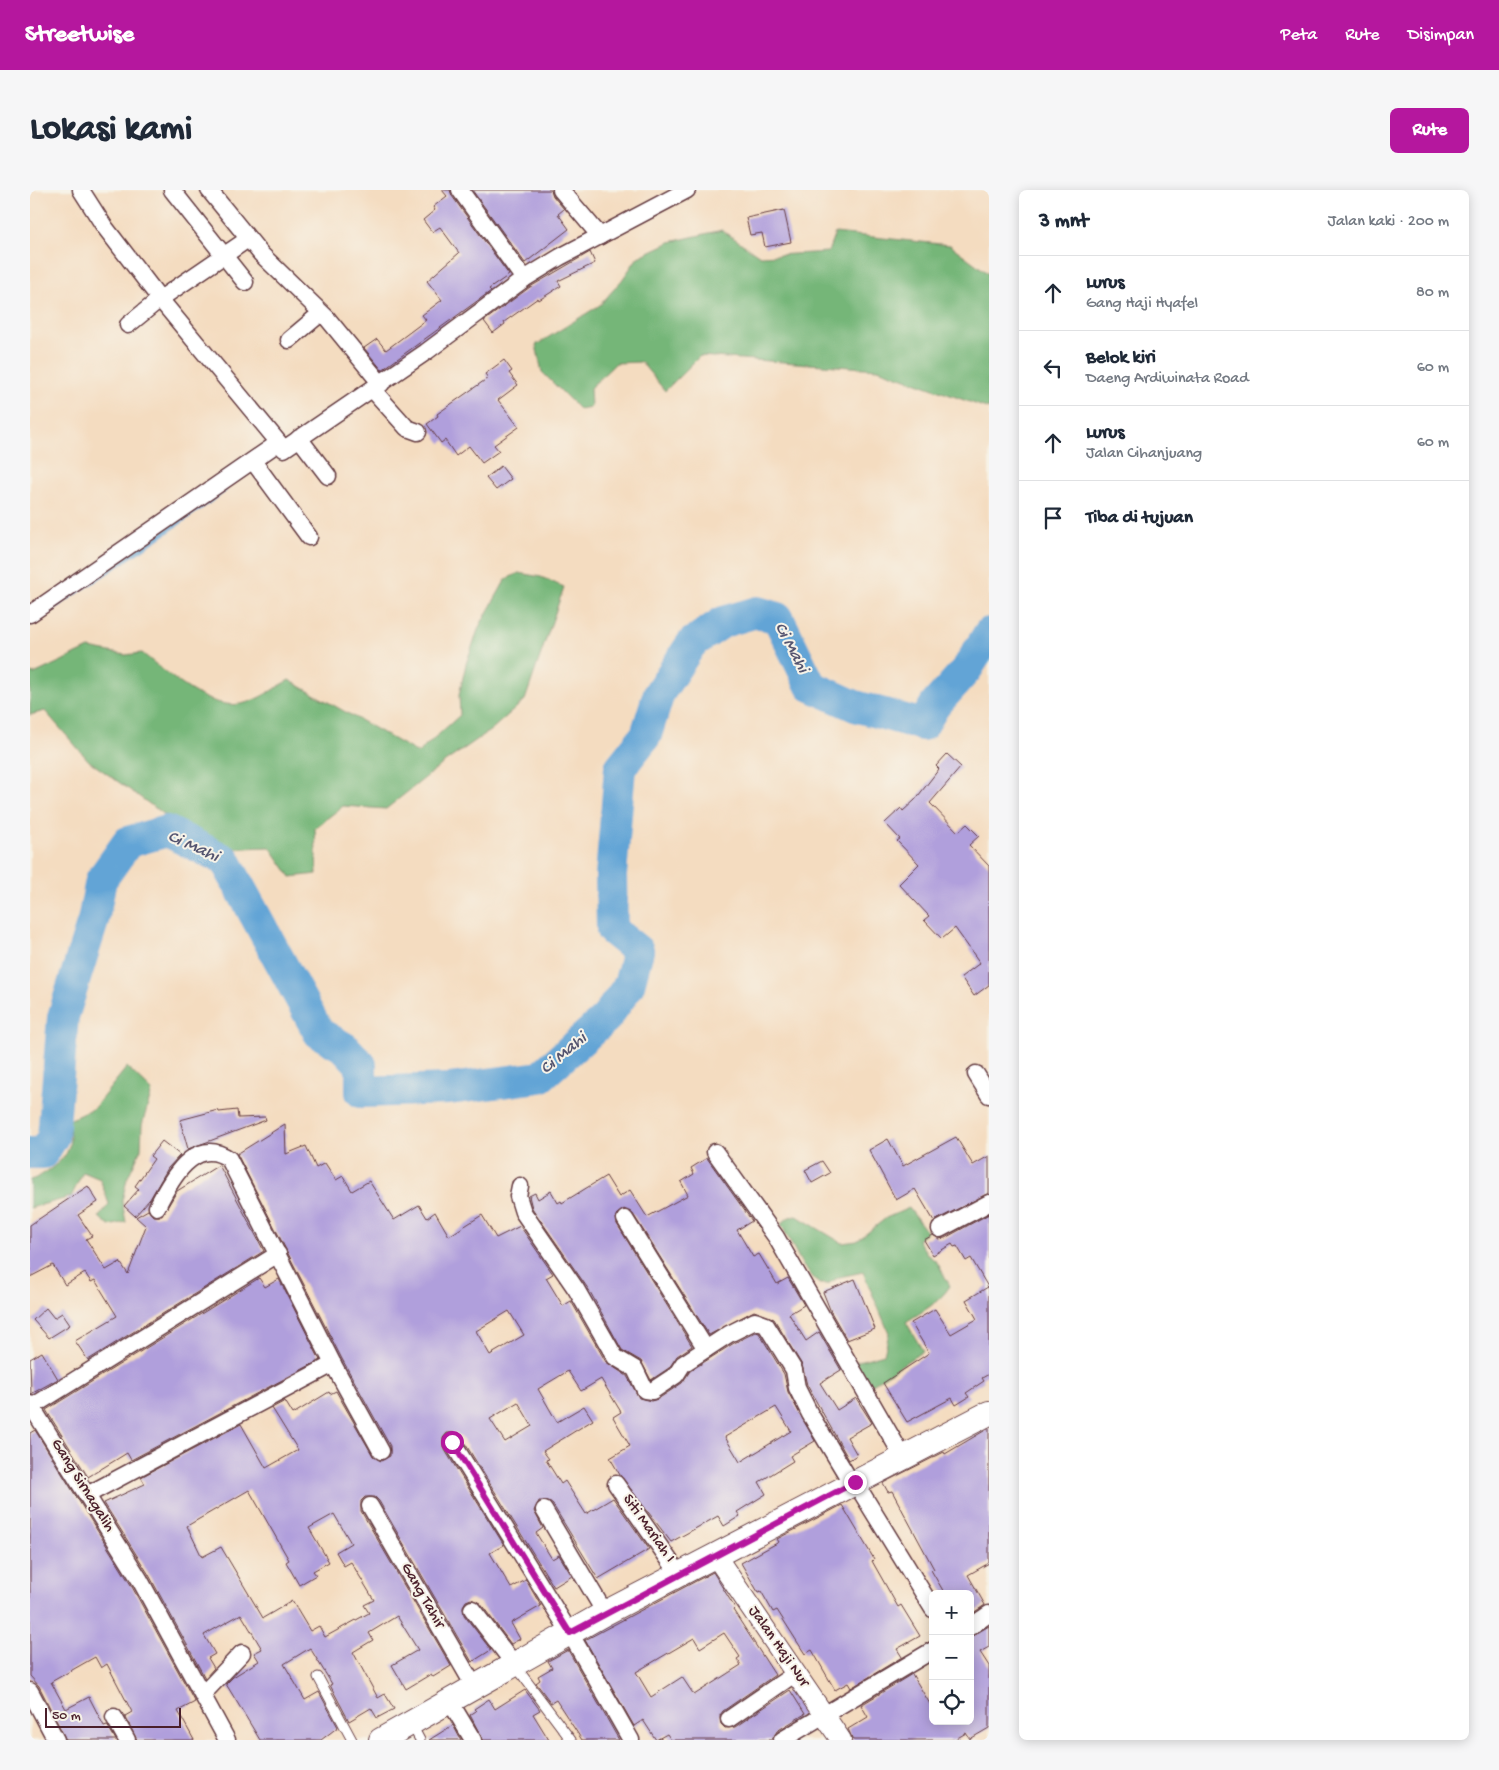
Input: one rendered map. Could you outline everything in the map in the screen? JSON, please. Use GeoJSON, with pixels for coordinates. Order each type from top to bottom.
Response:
{"type":"FeatureCollection","features":[{"type":"Feature","properties":{"kind":"main road"},"geometry":{"type":"LineString","coordinates":[[381,1740],[415,1731],[449,1700],[474,1686],[509,1659],[570,1633],[714,1555],[989,1413]]}},
{"type":"Feature","properties":{"kind":"street"},"geometry":{"type":"LineString","coordinates":[[81,190],[104,226],[160,299],[284,449],[377,387],[524,279],[687,190]]}},
{"type":"Feature","properties":{"kind":"street"},"geometry":{"type":"LineString","coordinates":[[172,190],[245,282]]}},
{"type":"Feature","properties":{"kind":"street"},"geometry":{"type":"LineString","coordinates":[[209,190],[260,254],[320,313],[407,428],[418,432]]}},
{"type":"Feature","properties":{"kind":"street"},"geometry":{"type":"LineString","coordinates":[[460,190],[524,279]]}},
{"type":"Feature","properties":{"kind":"street"},"geometry":{"type":"LineString","coordinates":[[561,190],[600,236]]}},
{"type":"Feature","properties":{"kind":"street"},"geometry":{"type":"LineString","coordinates":[[128,325],[160,299],[248,239]]}},
{"type":"Feature","properties":{"kind":"street"},"geometry":{"type":"LineString","coordinates":[[290,340],[320,313]]}},
{"type":"Feature","properties":{"kind":"street"},"geometry":{"type":"LineString","coordinates":[[299,438],[328,476]]}},
{"type":"Feature","properties":{"kind":"street"},"geometry":{"type":"LineString","coordinates":[[30,614],[278,443]]}},
{"type":"Feature","properties":{"kind":"street"},"geometry":{"type":"LineString","coordinates":[[253,462],[309,537]]}},
{"type":"Feature","properties":{"kind":"street"},"geometry":{"type":"LineString","coordinates":[[976,1074],[989,1095]]}},
{"type":"Feature","properties":{"kind":"street"},"geometry":{"type":"LineString","coordinates":[[157,1207],[180,1169],[191,1158],[198,1154],[214,1151],[229,1159],[333,1364],[381,1451]]}},
{"type":"Feature","properties":{"kind":"street"},"geometry":{"type":"LineString","coordinates":[[715,1152],[776,1237],[903,1458]]}},
{"type":"Feature","properties":{"kind":"street"},"geometry":{"type":"LineString","coordinates":[[520,1186],[518,1196],[523,1212],[576,1289],[615,1357],[635,1369],[645,1390],[652,1391],[673,1378],[683,1364],[755,1321],[766,1324],[794,1370],[797,1388],[814,1422],[929,1602]]}},
{"type":"Feature","properties":{"kind":"street"},"geometry":{"type":"LineString","coordinates":[[940,1229],[989,1203]]}},
{"type":"Feature","properties":{"kind":"street"},"geometry":{"type":"LineString","coordinates":[[625,1219],[706,1349]]}},
{"type":"Feature","properties":{"kind":"street","name":"Gang Sirnagalih"},"geometry":{"type":"LineString","coordinates":[[227,1740],[140,1580],[31,1406],[278,1254]]}},
{"type":"Feature","properties":{"kind":"street"},"geometry":{"type":"LineString","coordinates":[[87,1495],[333,1364]]}},
{"type":"Feature","properties":{"kind":"street"},"geometry":{"type":"LineString","coordinates":[[452,1442],[570,1633],[631,1740]]}},
{"type":"Feature","properties":{"kind":"street","name":"Siti Mariah I"},"geometry":{"type":"LineString","coordinates":[[616,1484],[679,1574]]}},
{"type":"Feature","properties":{"kind":"street","name":"Gang Tahir"},"geometry":{"type":"LineString","coordinates":[[370,1506],[474,1686]]}},
{"type":"Feature","properties":{"kind":"street"},"geometry":{"type":"LineString","coordinates":[[544,1510],[605,1613]]}},
{"type":"Feature","properties":{"kind":"street","name":"Jalan Haji Nur"},"geometry":{"type":"LineString","coordinates":[[714,1555],[841,1740]]}},
{"type":"Feature","properties":{"kind":"street"},"geometry":{"type":"LineString","coordinates":[[472,1609],[509,1659]]}},
{"type":"Feature","properties":{"kind":"street"},"geometry":{"type":"LineString","coordinates":[[974,1624],[989,1614]]}},
{"type":"Feature","properties":{"kind":"street"},"geometry":{"type":"LineString","coordinates":[[782,1740],[824,1713],[929,1652]]}},
{"type":"Feature","properties":{"kind":"street"},"geometry":{"type":"LineString","coordinates":[[203,1694],[242,1653]]}},
{"type":"Feature","properties":{"kind":"street"},"geometry":{"type":"LineString","coordinates":[[728,1719],[796,1673]]}},
{"type":"Feature","properties":{"kind":"street"},"geometry":{"type":"LineString","coordinates":[[30,1691],[56,1740]]}},
{"type":"Feature","properties":{"kind":"street"},"geometry":{"type":"LineString","coordinates":[[449,1700],[473,1740]]}},
{"type":"Feature","properties":{"kind":"street"},"geometry":{"type":"LineString","coordinates":[[114,1717],[127,1740]]}},
{"type":"Feature","properties":{"kind":"lane"},"geometry":{"type":"LineString","coordinates":[[509,1659],[571,1740]]}},
{"type":"Feature","properties":{"kind":"lane"},"geometry":{"type":"LineString","coordinates":[[318,1677],[352,1740]]}},
{"type":"Feature","properties":{"kind":"green space"},"geometry":{"type":"Polygon","coordinates":[[[722,230],[760,256],[828,252],[835,233],[950,245],[989,274],[989,409],[878,369],[700,356],[665,391],[641,362],[616,363],[590,388],[591,407],[579,409],[542,372],[536,345],[600,305],[622,280],[638,257],[670,242],[722,230]]]}},
{"type":"Feature","properties":{"kind":"green space"},"geometry":{"type":"Polygon","coordinates":[[[519,573],[541,577],[564,587],[525,700],[491,730],[445,762],[386,809],[343,806],[315,828],[317,874],[291,877],[270,847],[213,849],[89,761],[45,711],[30,715],[30,673],[34,674],[89,648],[125,655],[142,653],[193,691],[207,699],[222,703],[237,704],[251,701],[289,680],[418,753],[460,715],[459,695],[466,664],[479,627],[506,579],[519,573]]]}},
{"type":"Feature","properties":{"kind":"green space"},"geometry":{"type":"Polygon","coordinates":[[[127,1067],[152,1091],[142,1125],[141,1149],[127,1179],[122,1201],[126,1222],[109,1226],[99,1217],[109,1204],[100,1179],[83,1172],[71,1197],[30,1208],[30,1180],[45,1173],[56,1164],[65,1156],[69,1148],[69,1120],[94,1108],[127,1067]]]}},
{"type":"Feature","properties":{"kind":"green space"},"geometry":{"type":"Polygon","coordinates":[[[909,1208],[927,1232],[918,1240],[928,1255],[937,1262],[950,1286],[936,1302],[906,1322],[923,1351],[871,1385],[855,1362],[884,1354],[889,1333],[863,1272],[839,1277],[828,1284],[819,1284],[803,1266],[781,1224],[789,1217],[797,1216],[842,1243],[857,1241],[886,1218],[909,1208]]]}},
{"type":"Feature","properties":{"kind":"building"},"geometry":{"type":"Polygon","coordinates":[[[442,190],[450,190],[452,196],[509,275],[489,289],[491,291],[382,370],[364,348],[377,339],[386,350],[426,320],[422,315],[442,300],[427,281],[459,253],[440,227],[432,232],[423,220],[435,210],[433,207],[447,196],[442,190]]]}},
{"type":"Feature","properties":{"kind":"building"},"geometry":{"type":"Polygon","coordinates":[[[472,190],[551,190],[553,196],[564,209],[558,214],[569,229],[525,263],[472,190]]]}},
{"type":"Feature","properties":{"kind":"building"},"geometry":{"type":"Polygon","coordinates":[[[784,210],[791,242],[765,247],[762,233],[750,235],[746,218],[784,210]]]}},
{"type":"Feature","properties":{"kind":"building"},"geometry":{"type":"Polygon","coordinates":[[[590,252],[595,263],[558,281],[561,286],[539,300],[538,298],[504,322],[505,324],[493,333],[484,321],[530,287],[590,252]]]}},
{"type":"Feature","properties":{"kind":"building"},"geometry":{"type":"Polygon","coordinates":[[[504,360],[512,371],[509,373],[518,385],[498,400],[519,427],[494,445],[499,451],[482,463],[469,446],[456,456],[445,440],[441,443],[427,424],[438,416],[437,414],[488,378],[485,374],[504,360]]]}},
{"type":"Feature","properties":{"kind":"building"},"geometry":{"type":"Polygon","coordinates":[[[501,466],[511,479],[496,490],[486,478],[501,466]]]}},
{"type":"Feature","properties":{"kind":"building"},"geometry":{"type":"Polygon","coordinates":[[[947,754],[961,767],[930,803],[958,832],[967,824],[979,836],[969,845],[989,866],[989,985],[974,996],[961,977],[980,963],[955,928],[942,939],[924,920],[929,916],[899,884],[919,864],[897,841],[900,839],[885,823],[901,808],[903,811],[915,800],[939,769],[936,766],[947,754]]]}},
{"type":"Feature","properties":{"kind":"building"},"geometry":{"type":"Polygon","coordinates":[[[218,1110],[219,1112],[237,1110],[238,1118],[265,1117],[266,1120],[188,1149],[180,1120],[218,1110]]]}},
{"type":"Feature","properties":{"kind":"building"},"geometry":{"type":"Polygon","coordinates":[[[285,1124],[286,1154],[306,1146],[316,1168],[325,1163],[336,1180],[343,1176],[352,1191],[369,1181],[394,1220],[419,1205],[427,1218],[435,1212],[449,1236],[482,1215],[496,1238],[520,1226],[553,1274],[546,1278],[563,1306],[571,1301],[606,1362],[627,1376],[639,1398],[651,1401],[658,1399],[682,1383],[690,1371],[734,1343],[756,1332],[759,1333],[784,1374],[788,1392],[815,1441],[790,1456],[793,1461],[759,1482],[766,1494],[737,1512],[740,1516],[724,1526],[718,1516],[671,1542],[620,1475],[610,1458],[630,1446],[613,1417],[621,1412],[601,1379],[581,1391],[568,1371],[538,1389],[557,1422],[584,1406],[593,1420],[543,1451],[549,1459],[546,1460],[561,1484],[565,1481],[586,1514],[613,1498],[649,1549],[598,1579],[553,1505],[548,1501],[539,1501],[534,1511],[543,1528],[536,1533],[552,1559],[559,1555],[572,1576],[554,1587],[461,1437],[456,1433],[447,1433],[443,1438],[443,1447],[504,1545],[490,1553],[511,1588],[526,1580],[541,1606],[511,1623],[520,1639],[511,1644],[480,1603],[471,1599],[466,1601],[463,1606],[464,1615],[491,1650],[472,1662],[379,1501],[375,1497],[365,1497],[361,1501],[361,1511],[451,1666],[433,1677],[431,1674],[406,1689],[392,1665],[418,1650],[397,1616],[369,1633],[373,1640],[353,1652],[378,1698],[385,1694],[394,1709],[377,1718],[371,1708],[349,1721],[330,1685],[332,1684],[310,1648],[284,1664],[305,1700],[319,1692],[338,1727],[321,1740],[260,1740],[226,1684],[233,1677],[259,1661],[254,1653],[262,1649],[241,1614],[204,1635],[215,1654],[208,1658],[214,1668],[205,1678],[149,1575],[104,1503],[145,1484],[141,1477],[241,1424],[266,1468],[298,1450],[272,1408],[285,1401],[293,1414],[329,1392],[330,1394],[336,1391],[373,1456],[381,1461],[390,1456],[390,1446],[342,1359],[237,1154],[285,1124]],[[509,1311],[476,1331],[490,1355],[524,1335],[509,1311]],[[518,1402],[490,1419],[505,1442],[532,1426],[518,1402]],[[776,1407],[725,1437],[740,1462],[791,1431],[776,1407]],[[249,1490],[187,1526],[202,1557],[221,1547],[263,1618],[292,1601],[310,1631],[319,1626],[325,1637],[369,1613],[364,1605],[374,1600],[351,1562],[344,1566],[336,1552],[351,1543],[334,1514],[309,1528],[329,1562],[313,1571],[316,1575],[299,1585],[286,1562],[289,1560],[249,1490]]]}},
{"type":"Feature","properties":{"kind":"building"},"geometry":{"type":"Polygon","coordinates":[[[956,1137],[973,1165],[989,1156],[989,1193],[934,1221],[915,1189],[896,1200],[869,1150],[888,1139],[903,1166],[956,1137]]]}},
{"type":"Feature","properties":{"kind":"building"},"geometry":{"type":"Polygon","coordinates":[[[162,1141],[180,1155],[168,1168],[150,1199],[135,1216],[124,1206],[139,1189],[135,1186],[154,1159],[150,1156],[162,1141]]]}},
{"type":"Feature","properties":{"kind":"building"},"geometry":{"type":"Polygon","coordinates":[[[707,1158],[752,1221],[737,1230],[753,1257],[759,1254],[777,1284],[788,1278],[804,1305],[789,1314],[806,1341],[819,1332],[841,1370],[820,1383],[837,1410],[856,1398],[872,1423],[847,1437],[857,1455],[849,1460],[807,1385],[802,1365],[774,1319],[754,1311],[709,1335],[633,1214],[624,1209],[616,1215],[617,1224],[692,1346],[677,1356],[669,1368],[651,1380],[641,1361],[622,1350],[589,1290],[532,1208],[529,1196],[535,1193],[538,1199],[551,1191],[558,1203],[561,1201],[562,1203],[606,1176],[619,1197],[630,1190],[647,1217],[688,1195],[681,1182],[694,1174],[691,1168],[707,1158]]]}},
{"type":"Feature","properties":{"kind":"building"},"geometry":{"type":"Polygon","coordinates":[[[822,1161],[830,1173],[812,1183],[805,1170],[822,1161]]]}},
{"type":"Feature","properties":{"kind":"building"},"geometry":{"type":"Polygon","coordinates":[[[219,1165],[264,1251],[88,1360],[75,1341],[117,1316],[95,1280],[91,1282],[85,1273],[65,1285],[53,1265],[30,1277],[30,1225],[88,1186],[98,1202],[78,1215],[92,1236],[86,1239],[106,1270],[120,1262],[128,1274],[146,1226],[136,1217],[148,1210],[153,1216],[162,1216],[177,1191],[219,1165]]]}},
{"type":"Feature","properties":{"kind":"building"},"geometry":{"type":"Polygon","coordinates":[[[989,1214],[989,1374],[982,1378],[984,1381],[966,1393],[969,1397],[956,1405],[952,1398],[907,1422],[883,1383],[929,1353],[911,1323],[935,1309],[951,1334],[977,1319],[966,1300],[988,1287],[971,1258],[966,1261],[957,1246],[954,1247],[952,1244],[933,1255],[924,1240],[933,1235],[939,1239],[945,1238],[989,1214]]]}},
{"type":"Feature","properties":{"kind":"building"},"geometry":{"type":"Polygon","coordinates":[[[259,1278],[265,1287],[279,1279],[320,1360],[131,1460],[127,1453],[88,1477],[46,1410],[259,1278]]]}},
{"type":"Feature","properties":{"kind":"building"},"geometry":{"type":"Polygon","coordinates":[[[855,1279],[875,1329],[847,1340],[831,1312],[823,1292],[855,1279]]]}},
{"type":"Feature","properties":{"kind":"building"},"geometry":{"type":"Polygon","coordinates":[[[46,1308],[54,1318],[62,1313],[70,1325],[49,1338],[33,1320],[46,1308]]]}},
{"type":"Feature","properties":{"kind":"building"},"geometry":{"type":"Polygon","coordinates":[[[42,1352],[58,1379],[31,1394],[30,1359],[42,1352]]]}},
{"type":"Feature","properties":{"kind":"building"},"geometry":{"type":"Polygon","coordinates":[[[989,1428],[989,1563],[968,1575],[985,1605],[974,1612],[974,1590],[943,1590],[931,1570],[934,1569],[892,1491],[888,1492],[883,1483],[944,1452],[945,1454],[989,1428]]]}},
{"type":"Feature","properties":{"kind":"building"},"geometry":{"type":"Polygon","coordinates":[[[35,1430],[131,1585],[195,1702],[178,1711],[194,1740],[137,1740],[125,1716],[132,1712],[107,1664],[101,1668],[95,1657],[51,1682],[66,1709],[89,1697],[104,1726],[107,1725],[116,1740],[66,1740],[39,1686],[30,1676],[30,1433],[35,1430]]]}},
{"type":"Feature","properties":{"kind":"building"},"geometry":{"type":"Polygon","coordinates":[[[842,1505],[874,1559],[872,1561],[898,1607],[901,1605],[920,1636],[897,1649],[902,1657],[851,1688],[848,1683],[835,1690],[812,1650],[805,1654],[777,1610],[773,1612],[761,1591],[758,1592],[741,1563],[779,1542],[777,1539],[842,1505]]]}},
{"type":"Feature","properties":{"kind":"building"},"geometry":{"type":"Polygon","coordinates":[[[713,1572],[735,1608],[733,1610],[775,1675],[723,1711],[720,1715],[721,1724],[725,1728],[735,1727],[790,1690],[805,1714],[777,1731],[772,1740],[671,1740],[667,1734],[656,1740],[643,1720],[634,1726],[585,1640],[713,1572]],[[724,1633],[700,1648],[694,1638],[636,1672],[651,1697],[682,1677],[694,1695],[741,1665],[737,1659],[740,1657],[724,1633]]]}},
{"type":"Feature","properties":{"kind":"building"},"geometry":{"type":"Polygon","coordinates":[[[989,1626],[989,1647],[980,1652],[989,1666],[989,1728],[970,1739],[966,1733],[954,1740],[853,1740],[848,1729],[868,1717],[861,1705],[912,1674],[929,1702],[929,1725],[974,1725],[974,1635],[989,1626]]]}},
{"type":"Feature","properties":{"kind":"building"},"geometry":{"type":"Polygon","coordinates":[[[568,1650],[619,1740],[582,1740],[556,1700],[551,1703],[536,1683],[540,1680],[538,1676],[552,1668],[548,1661],[568,1650]]]}},
{"type":"Feature","properties":{"kind":"building"},"geometry":{"type":"Polygon","coordinates":[[[525,1690],[540,1710],[533,1714],[549,1740],[483,1740],[470,1715],[476,1711],[474,1709],[489,1699],[495,1709],[525,1690]]]}},
{"type":"Feature","properties":{"kind":"building"},"geometry":{"type":"Polygon","coordinates":[[[453,1725],[461,1740],[429,1740],[453,1725]]]}},
{"type":"Feature","properties":{"kind":"waterway"},"geometry":{"type":"LineString","coordinates":[[30,623],[224,490]]}},
{"type":"Feature","properties":{"kind":"waterway","name":"Ci Mahi"},"geometry":{"type":"LineString","coordinates":[[30,1153],[43,1153],[53,1137],[63,1017],[93,921],[101,880],[128,842],[167,831],[225,860],[319,1033],[345,1048],[361,1065],[361,1092],[449,1089],[540,1077],[606,1018],[629,985],[638,951],[612,930],[611,875],[620,768],[646,735],[659,693],[692,643],[723,622],[757,612],[778,618],[811,686],[855,706],[923,725],[935,705],[967,669],[989,633]]}},
{"type":"Feature","properties":{"kind":"route"},"geometry":{"type":"LineString","coordinates":[[452,1442],[570,1633],[855,1482]]}}]}
